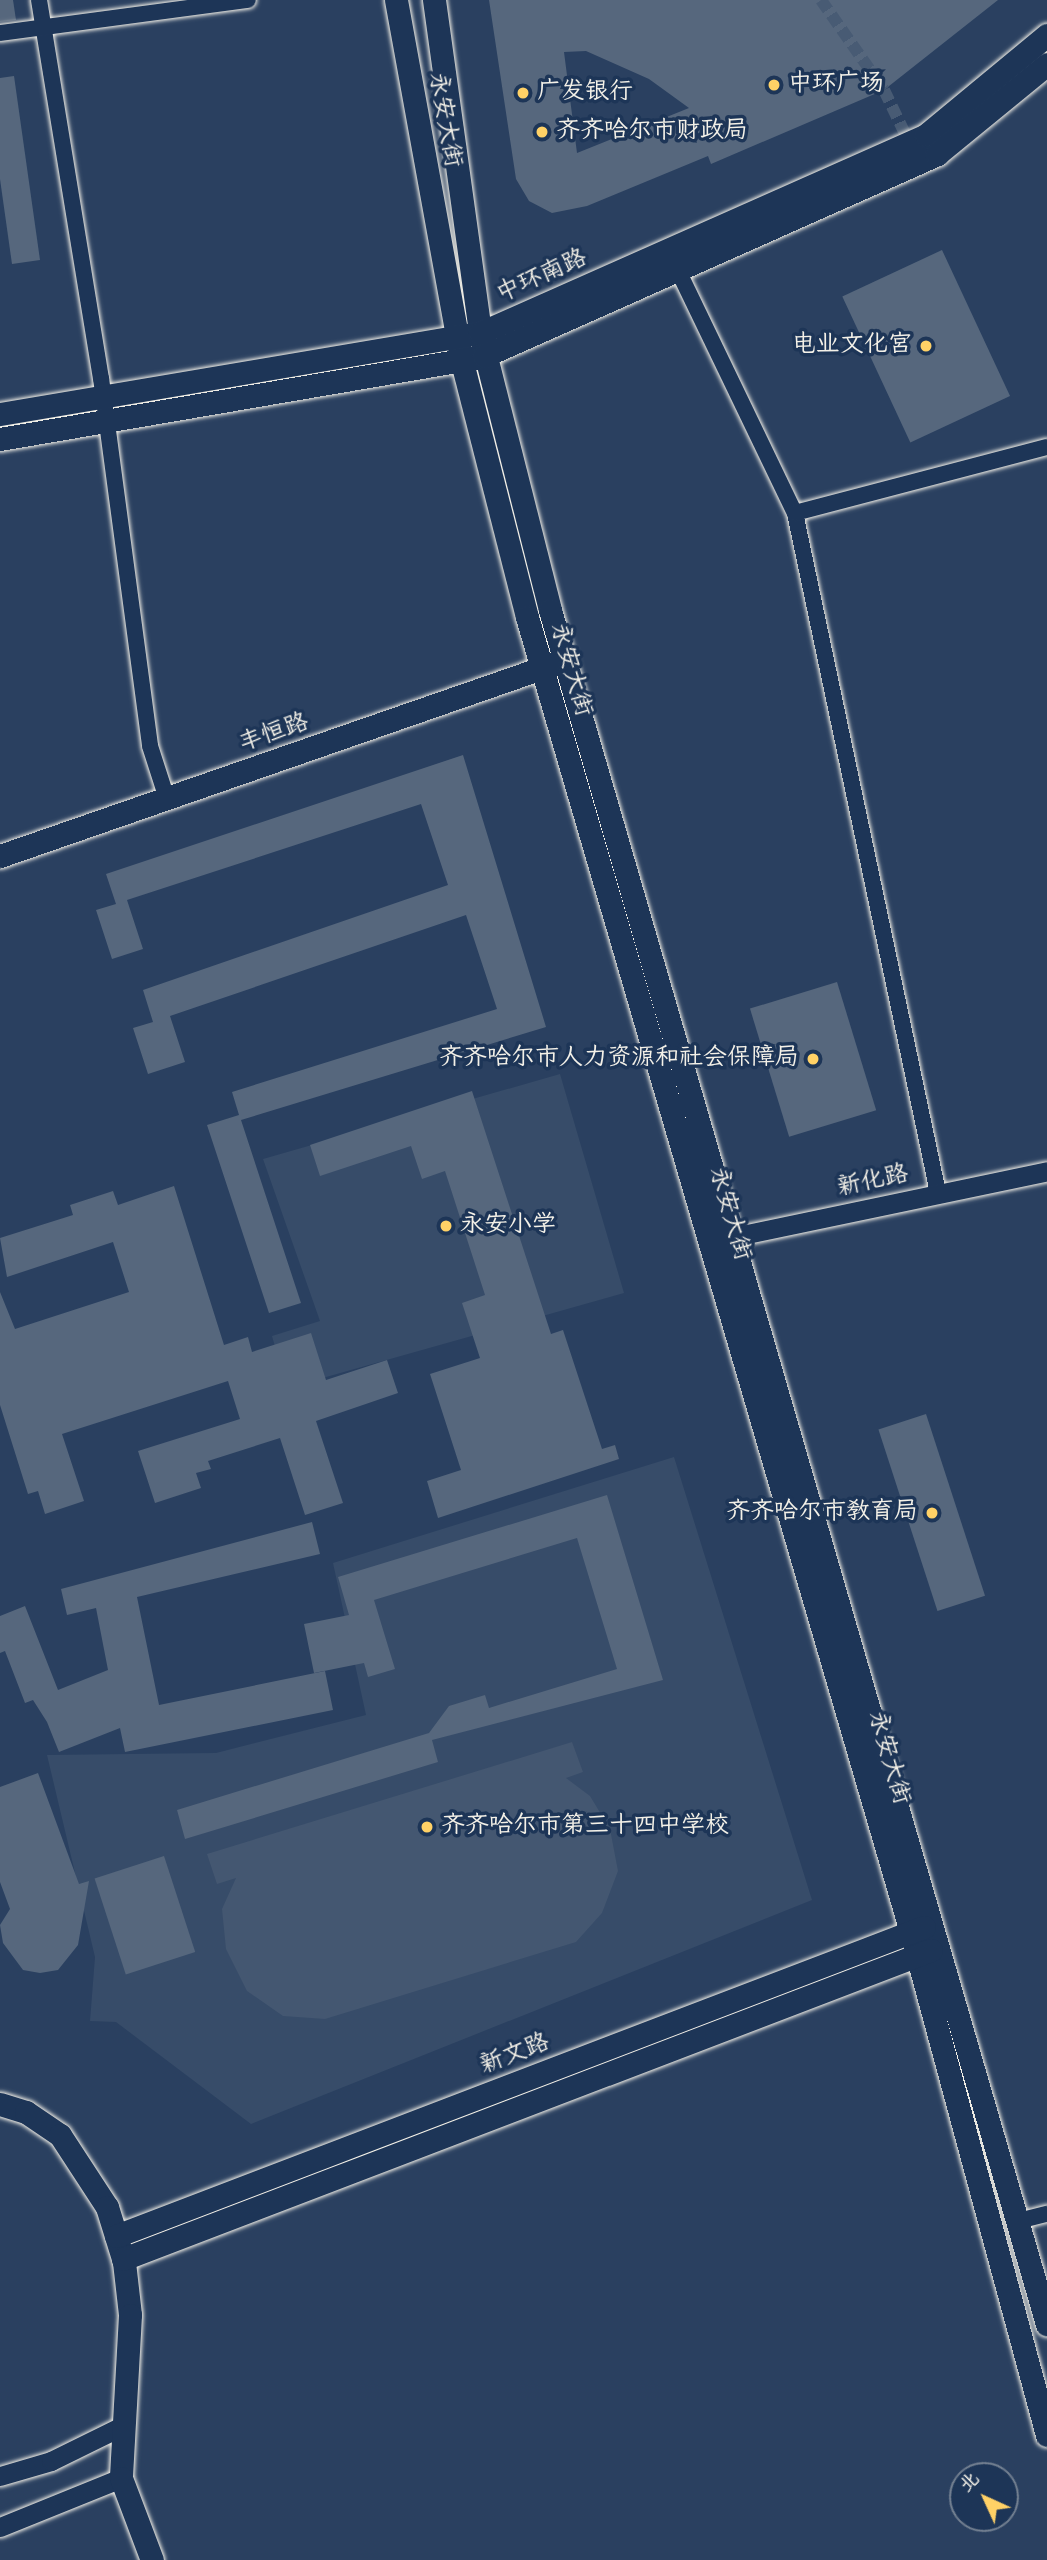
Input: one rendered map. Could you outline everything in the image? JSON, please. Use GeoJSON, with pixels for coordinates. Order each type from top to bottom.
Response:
{"type":"FeatureCollection","features":[{"type":"Feature","properties":{"kind":"main road","name":"永安大街"},"geometry":{"type":"LineString","coordinates":[[396,0],[462,362],[542,668],[918,1956],[1047,2435]]}},
{"type":"Feature","properties":{"kind":"main road","name":"永安大街"},"geometry":{"type":"LineString","coordinates":[[433,0],[484,356],[564,661],[940,1947],[1047,2325]]}},
{"type":"Feature","properties":{"kind":"main road","name":"中环南路"},"geometry":{"type":"LineString","coordinates":[[0,439],[462,362],[484,356],[926,135],[1047,35]]}},
{"type":"Feature","properties":{"kind":"main road","name":"中环南路"},"geometry":{"type":"LineString","coordinates":[[0,414],[480,333],[673,260],[937,154],[1047,64]]}},
{"type":"Feature","properties":{"kind":"main road","name":"丰恒路"},"geometry":{"type":"LineString","coordinates":[[0,856],[564,661]]}},
{"type":"Feature","properties":{"kind":"main road","name":"新文路"},"geometry":{"type":"LineString","coordinates":[[116,2236],[933,1924]]}},
{"type":"Feature","properties":{"kind":"main road","name":"新文路"},"geometry":{"type":"LineString","coordinates":[[123,2259],[940,1947]]}},
{"type":"Feature","properties":{"kind":"main road"},"geometry":{"type":"LineString","coordinates":[[0,2104],[26,2112],[60,2135],[107,2207],[123,2259],[130,2315],[120,2427],[121,2478],[152,2560]]}},
{"type":"Feature","properties":{"kind":"street"},"geometry":{"type":"LineString","coordinates":[[39,0],[103,398],[150,746],[167,799]]}},
{"type":"Feature","properties":{"kind":"street"},"geometry":{"type":"LineString","coordinates":[[0,33],[248,0]]}},
{"type":"Feature","properties":{"kind":"street"},"geometry":{"type":"LineString","coordinates":[[673,260],[795,513],[938,1193]]}},
{"type":"Feature","properties":{"kind":"street"},"geometry":{"type":"LineString","coordinates":[[795,513],[1047,447]]}},
{"type":"Feature","properties":{"kind":"street","name":"新化路"},"geometry":{"type":"LineString","coordinates":[[710,1242],[1047,1171]]}},
{"type":"Feature","properties":{"kind":"street"},"geometry":{"type":"LineString","coordinates":[[1017,2221],[1047,2214]]}},
{"type":"Feature","properties":{"kind":"street"},"geometry":{"type":"LineString","coordinates":[[0,2476],[51,2461],[120,2427]]}},
{"type":"Feature","properties":{"kind":"street"},"geometry":{"type":"LineString","coordinates":[[0,2527],[121,2478]]}},
{"type":"Feature","properties":{"kind":"shaded area","name":"永安小学"},"geometry":{"type":"Polygon","coordinates":[[[560,1074],[624,1293],[287,1388],[272,1336],[320,1321],[263,1159],[560,1074]]]}},
{"type":"Feature","properties":{"kind":"shaded area","name":"齐齐哈尔市第三十四中学校"},"geometry":{"type":"Polygon","coordinates":[[[674,1457],[812,1900],[251,2124],[116,2022],[90,2021],[95,1957],[47,1755],[216,1753],[366,1715],[333,1563],[674,1457]]]}},
{"type":"Feature","properties":{"kind":"shaded area"},"geometry":{"type":"Polygon","coordinates":[[[572,1742],[583,1772],[566,1778],[590,1796],[610,1829],[618,1871],[602,1913],[576,1942],[325,2019],[283,2016],[247,1991],[226,1949],[222,1909],[236,1878],[217,1884],[207,1854],[572,1742]]]}},
{"type":"Feature","properties":{"kind":"building"},"geometry":{"type":"Polygon","coordinates":[[[0,0],[13,0],[16,20],[0,22],[0,0]]]}},
{"type":"Feature","properties":{"kind":"building","name":"中环广场"},"geometry":{"type":"Polygon","coordinates":[[[489,0],[998,0],[884,90],[711,164],[708,156],[587,206],[552,213],[529,201],[516,179],[489,0]],[[586,51],[564,52],[577,153],[689,108],[649,79],[586,51]]]}},
{"type":"Feature","properties":{"kind":"building"},"geometry":{"type":"Polygon","coordinates":[[[14,76],[40,260],[12,264],[0,179],[0,78],[14,76]]]}},
{"type":"Feature","properties":{"kind":"building","name":"电业文化宫"},"geometry":{"type":"Polygon","coordinates":[[[942,250],[1010,396],[910,442],[842,296],[942,250]]]}},
{"type":"Feature","properties":{"kind":"building"},"geometry":{"type":"Polygon","coordinates":[[[463,755],[546,1027],[241,1120],[301,1303],[269,1313],[207,1125],[239,1115],[232,1092],[497,1009],[466,915],[170,1016],[185,1062],[148,1074],[133,1028],[153,1022],[143,990],[448,885],[421,804],[127,900],[143,949],[112,959],[96,910],[116,904],[106,874],[463,755]]]}},
{"type":"Feature","properties":{"kind":"building","name":"齐齐哈尔市人力资源和社会保障局"},"geometry":{"type":"Polygon","coordinates":[[[837,982],[876,1110],[789,1137],[750,1009],[837,982]]]}},
{"type":"Feature","properties":{"kind":"building"},"geometry":{"type":"Polygon","coordinates":[[[472,1091],[551,1334],[563,1330],[602,1449],[615,1445],[619,1459],[438,1518],[427,1481],[461,1470],[430,1374],[480,1358],[462,1303],[485,1295],[445,1171],[422,1179],[411,1146],[320,1176],[310,1145],[472,1091]]]}},
{"type":"Feature","properties":{"kind":"building"},"geometry":{"type":"Polygon","coordinates":[[[174,1186],[224,1345],[248,1337],[252,1352],[311,1333],[326,1380],[387,1360],[398,1393],[316,1421],[343,1503],[305,1515],[280,1438],[208,1461],[211,1469],[196,1473],[201,1488],[155,1503],[138,1451],[240,1419],[228,1381],[62,1434],[84,1501],[45,1514],[38,1491],[28,1494],[0,1405],[0,1292],[15,1329],[129,1292],[113,1242],[7,1277],[0,1238],[73,1215],[70,1205],[113,1191],[118,1205],[174,1186]]]}},
{"type":"Feature","properties":{"kind":"building","name":"齐齐哈尔市教育局"},"geometry":{"type":"Polygon","coordinates":[[[926,1414],[985,1596],[937,1611],[878,1429],[926,1414]]]}},
{"type":"Feature","properties":{"kind":"building"},"geometry":{"type":"Polygon","coordinates":[[[607,1495],[663,1680],[432,1740],[438,1762],[185,1839],[177,1810],[429,1733],[449,1706],[485,1695],[489,1708],[617,1669],[577,1538],[374,1600],[395,1669],[368,1677],[364,1663],[314,1673],[304,1624],[349,1615],[338,1577],[607,1495]]]}},
{"type":"Feature","properties":{"kind":"building"},"geometry":{"type":"Polygon","coordinates":[[[312,1522],[320,1554],[137,1597],[159,1705],[325,1671],[333,1710],[125,1752],[120,1728],[59,1752],[47,1722],[33,1700],[25,1703],[5,1651],[0,1653],[0,1616],[25,1606],[58,1690],[108,1670],[96,1608],[67,1615],[61,1589],[312,1522]]]}},
{"type":"Feature","properties":{"kind":"building"},"geometry":{"type":"Polygon","coordinates":[[[38,1773],[79,1884],[89,1881],[78,1945],[58,1970],[40,1973],[23,1970],[3,1943],[0,1925],[10,1909],[0,1882],[0,1787],[38,1773]]]}},
{"type":"Feature","properties":{"kind":"building"},"geometry":{"type":"Polygon","coordinates":[[[164,1856],[195,1952],[126,1975],[95,1879],[164,1856]]]}},
{"type":"Feature","properties":{"kind":"tunnel"},"geometry":{"type":"LineString","coordinates":[[821,0],[884,90],[909,142]]}},
{"type":"Feature","properties":{"kind":"place","name":"中环广场"},"geometry":{"type":"Point","coordinates":[774,85]}},
{"type":"Feature","properties":{"kind":"place","name":"广发银行"},"geometry":{"type":"Point","coordinates":[523,93]}},
{"type":"Feature","properties":{"kind":"place","name":"齐齐哈尔市财政局"},"geometry":{"type":"Point","coordinates":[542,132]}},
{"type":"Feature","properties":{"kind":"place","name":"电业文化宫"},"geometry":{"type":"Point","coordinates":[926,346]}},
{"type":"Feature","properties":{"kind":"place","name":"齐齐哈尔市人力资源和社会保障局"},"geometry":{"type":"Point","coordinates":[813,1059]}},
{"type":"Feature","properties":{"kind":"place","name":"永安小学"},"geometry":{"type":"Point","coordinates":[446,1226]}},
{"type":"Feature","properties":{"kind":"place","name":"齐齐哈尔市教育局"},"geometry":{"type":"Point","coordinates":[932,1513]}},
{"type":"Feature","properties":{"kind":"place","name":"齐齐哈尔市第三十四中学校"},"geometry":{"type":"Point","coordinates":[427,1827]}}]}
